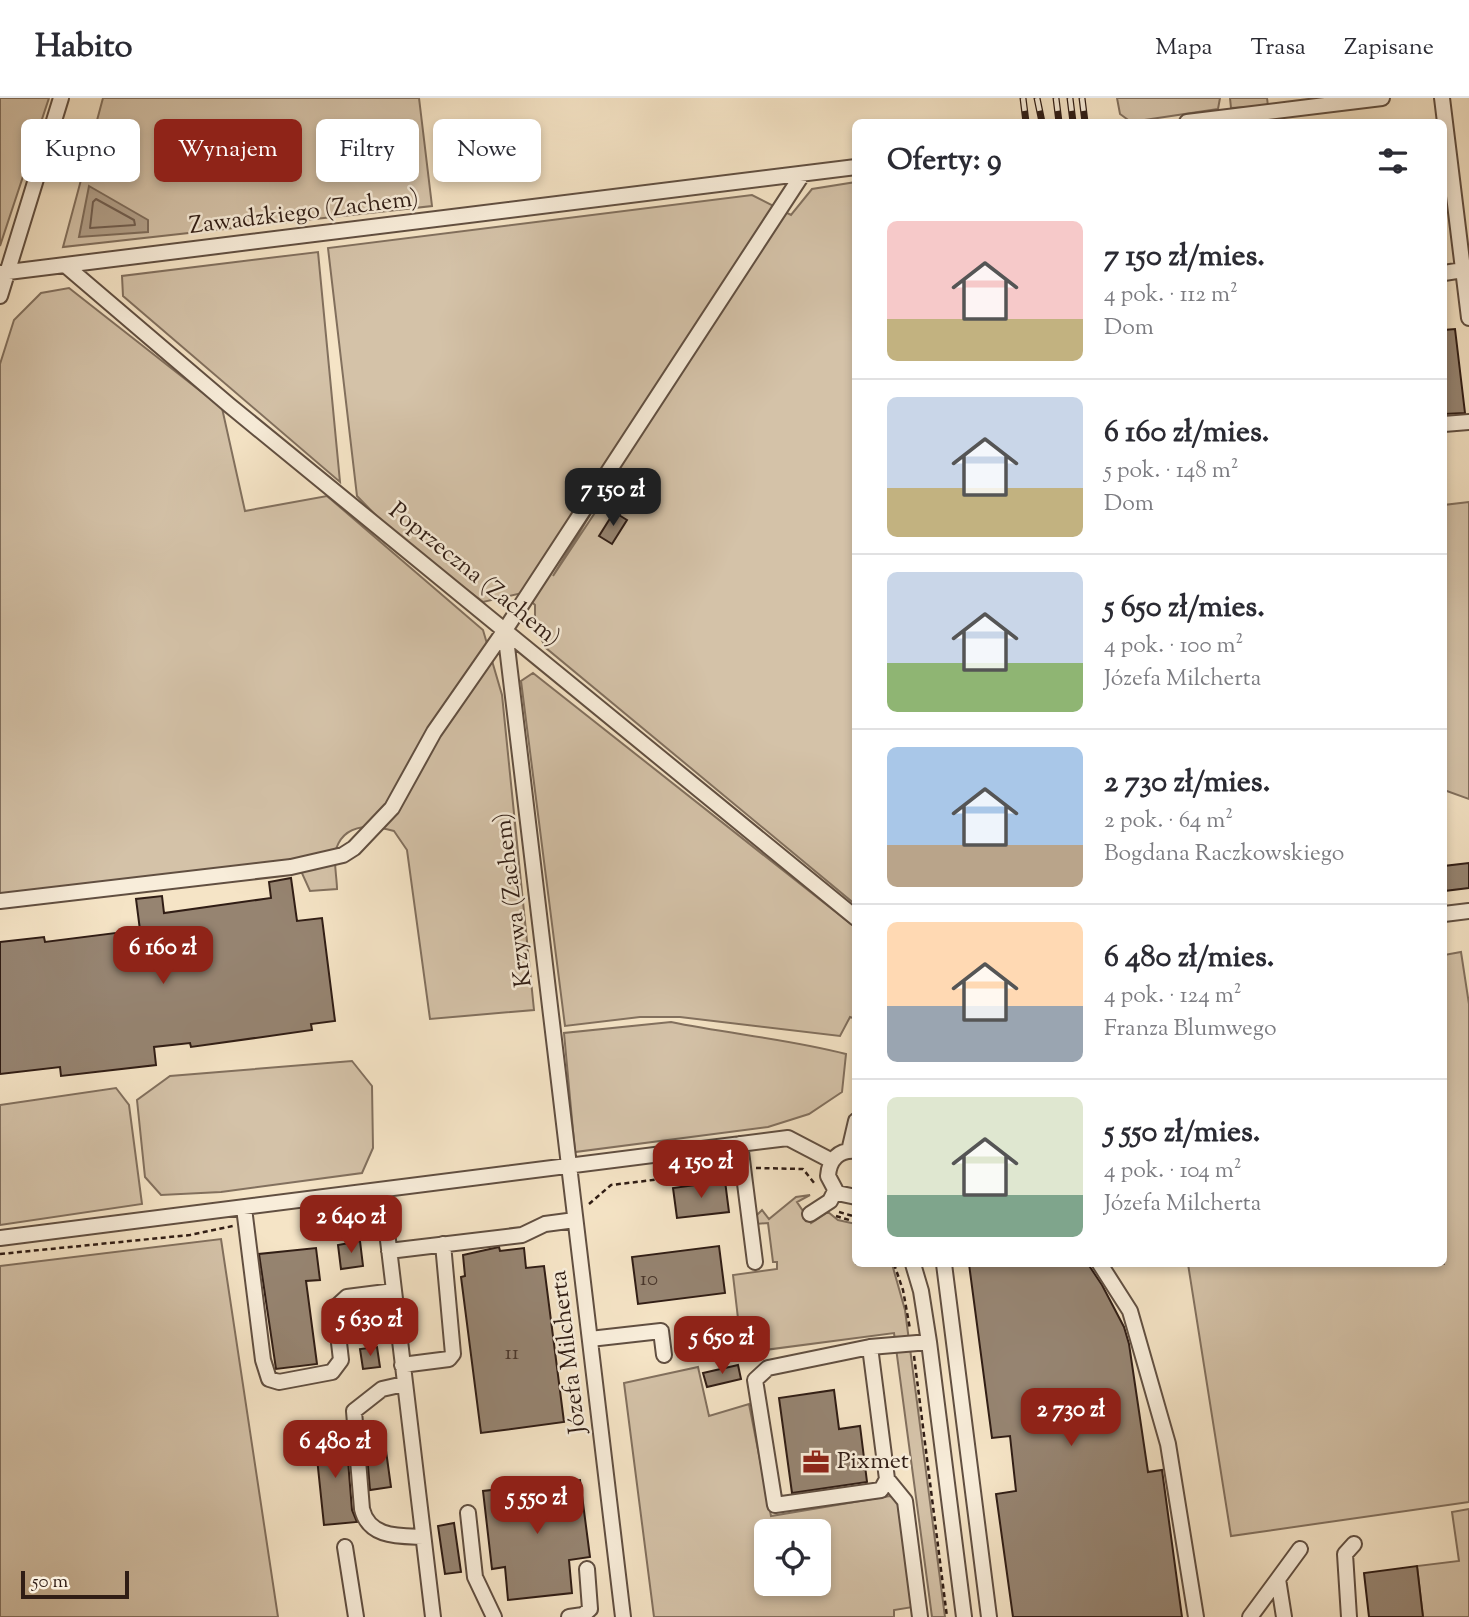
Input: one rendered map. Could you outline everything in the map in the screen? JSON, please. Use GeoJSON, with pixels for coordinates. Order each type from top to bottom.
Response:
{"type":"FeatureCollection","features":[{"type":"Feature","properties":{"kind":"street"},"geometry":{"type":"LineString","coordinates":[[0,296],[4,273],[61,98]]}},
{"type":"Feature","properties":{"kind":"street"},"geometry":{"type":"LineString","coordinates":[[1211,119],[1382,98]]}},
{"type":"Feature","properties":{"kind":"street"},"geometry":{"type":"LineString","coordinates":[[1442,98],[1445,119]]}},
{"type":"Feature","properties":{"kind":"street"},"geometry":{"type":"LineString","coordinates":[[1447,139],[1469,318]]}},
{"type":"Feature","properties":{"kind":"street","name":"Zawadzkiego (Zachem)"},"geometry":{"type":"LineString","coordinates":[[4,273],[852,168]]}},
{"type":"Feature","properties":{"kind":"street"},"geometry":{"type":"LineString","coordinates":[[0,901],[291,867],[343,855],[368,835],[392,807],[434,732],[505,630],[802,175]]}},
{"type":"Feature","properties":{"kind":"street","name":"Poprzeczna (Zachem)"},"geometry":{"type":"LineString","coordinates":[[65,265],[240,414],[852,915]]}},
{"type":"Feature","properties":{"kind":"street"},"geometry":{"type":"LineString","coordinates":[[1447,273],[1463,270]]}},
{"type":"Feature","properties":{"kind":"street"},"geometry":{"type":"LineString","coordinates":[[1447,424],[1469,422]]}},
{"type":"Feature","properties":{"kind":"street","name":"Krzywa (Zachem)"},"geometry":{"type":"LineString","coordinates":[[505,630],[569,1166]]}},
{"type":"Feature","properties":{"kind":"street"},"geometry":{"type":"LineString","coordinates":[[1447,914],[1469,911]]}},
{"type":"Feature","properties":{"kind":"street"},"geometry":{"type":"LineString","coordinates":[[0,1238],[245,1215],[382,1190],[788,1138],[832,1161]]}},
{"type":"Feature","properties":{"kind":"street"},"geometry":{"type":"LineString","coordinates":[[740,1144],[755,1262]]}},
{"type":"Feature","properties":{"kind":"street"},"geometry":{"type":"LineString","coordinates":[[830,1198],[828,1176],[832,1161],[852,1151]]}},
{"type":"Feature","properties":{"kind":"street","name":"Józefa Milcherta"},"geometry":{"type":"LineString","coordinates":[[569,1166],[623,1617]]}},
{"type":"Feature","properties":{"kind":"street"},"geometry":{"type":"LineString","coordinates":[[382,1190],[433,1617]]}},
{"type":"Feature","properties":{"kind":"street"},"geometry":{"type":"LineString","coordinates":[[810,1214],[830,1198],[852,1198]]}},
{"type":"Feature","properties":{"kind":"street"},"geometry":{"type":"LineString","coordinates":[[389,1251],[522,1235],[575,1213]]}},
{"type":"Feature","properties":{"kind":"street"},"geometry":{"type":"LineString","coordinates":[[245,1215],[263,1360],[269,1379],[279,1382],[332,1372],[341,1360],[335,1308],[347,1297],[394,1291]]}},
{"type":"Feature","properties":{"kind":"street"},"geometry":{"type":"LineString","coordinates":[[402,1365],[449,1359],[453,1354],[443,1244]]}},
{"type":"Feature","properties":{"kind":"street"},"geometry":{"type":"LineString","coordinates":[[914,1267],[929,1342],[964,1617]]}},
{"type":"Feature","properties":{"kind":"street"},"geometry":{"type":"LineString","coordinates":[[944,1267],[989,1617]]}},
{"type":"Feature","properties":{"kind":"street"},"geometry":{"type":"LineString","coordinates":[[1102,1267],[1130,1311],[1168,1444],[1196,1617]]}},
{"type":"Feature","properties":{"kind":"street"},"geometry":{"type":"LineString","coordinates":[[590,1339],[661,1331],[664,1356]]}},
{"type":"Feature","properties":{"kind":"street"},"geometry":{"type":"LineString","coordinates":[[887,1479],[881,1490],[775,1505],[755,1380],[768,1368],[870,1347],[929,1342]]}},
{"type":"Feature","properties":{"kind":"street"},"geometry":{"type":"LineString","coordinates":[[870,1347],[887,1479],[905,1501],[920,1617]]}},
{"type":"Feature","properties":{"kind":"street"},"geometry":{"type":"LineString","coordinates":[[404,1384],[382,1389],[354,1411],[362,1509],[365,1520],[373,1529],[393,1535],[423,1537]]}},
{"type":"Feature","properties":{"kind":"street"},"geometry":{"type":"LineString","coordinates":[[468,1513],[475,1577],[494,1617]]}},
{"type":"Feature","properties":{"kind":"street"},"geometry":{"type":"LineString","coordinates":[[1349,1617],[1345,1554],[1354,1544]]}},
{"type":"Feature","properties":{"kind":"street"},"geometry":{"type":"LineString","coordinates":[[345,1548],[356,1617]]}},
{"type":"Feature","properties":{"kind":"street"},"geometry":{"type":"LineString","coordinates":[[1250,1617],[1300,1549]]}},
{"type":"Feature","properties":{"kind":"street"},"geometry":{"type":"LineString","coordinates":[[957,1565],[981,1562]]}},
{"type":"Feature","properties":{"kind":"street"},"geometry":{"type":"LineString","coordinates":[[569,1617],[583,1615],[590,1609],[587,1569]]}},
{"type":"Feature","properties":{"kind":"street"},"geometry":{"type":"LineString","coordinates":[[1278,1579],[1284,1617]]}},
{"type":"Feature","properties":{"kind":"path"},"geometry":{"type":"LineString","coordinates":[[800,1160],[808,1165],[839,1212],[852,1218]]}},
{"type":"Feature","properties":{"kind":"path"},"geometry":{"type":"LineString","coordinates":[[575,1213],[611,1185],[744,1170],[803,1169],[830,1198]]}},
{"type":"Feature","properties":{"kind":"path"},"geometry":{"type":"LineString","coordinates":[[0,1254],[190,1235],[245,1215]]}},
{"type":"Feature","properties":{"kind":"path"},"geometry":{"type":"LineString","coordinates":[[895,1267],[903,1290],[912,1343],[947,1617]]}},
{"type":"Feature","properties":{"kind":"shaded area"},"geometry":{"type":"Polygon","coordinates":[[[0,98],[49,98],[42,119],[21,119],[21,182],[0,246],[0,98]]]}},
{"type":"Feature","properties":{"kind":"shaded area"},"geometry":{"type":"Polygon","coordinates":[[[103,98],[419,98],[432,206],[63,247],[80,182],[140,182],[140,119],[97,119],[103,98]]]}},
{"type":"Feature","properties":{"kind":"shaded area"},"geometry":{"type":"Polygon","coordinates":[[[1117,98],[1220,98],[1218,109],[1151,119],[1127,119],[1120,114],[1117,98]]]}},
{"type":"Feature","properties":{"kind":"shaded area"},"geometry":{"type":"Polygon","coordinates":[[[1230,98],[1267,98],[1268,106],[1231,108],[1230,98]]]}},
{"type":"Feature","properties":{"kind":"shaded area"},"geometry":{"type":"Polygon","coordinates":[[[852,183],[852,902],[546,648],[535,627],[535,605],[522,593],[483,602],[394,534],[357,496],[328,248],[752,195],[791,215],[812,189],[852,183]],[[610,482],[553,576],[614,484],[610,482]]]}},
{"type":"Feature","properties":{"kind":"shaded area"},"geometry":{"type":"Polygon","coordinates":[[[318,252],[340,482],[123,296],[122,276],[318,252]]]}},
{"type":"Feature","properties":{"kind":"shaded area"},"geometry":{"type":"Polygon","coordinates":[[[69,288],[222,408],[245,511],[327,496],[483,630],[502,695],[534,1010],[430,1019],[407,850],[394,831],[386,829],[360,828],[340,840],[335,853],[337,889],[310,891],[297,862],[0,895],[0,364],[14,320],[41,293],[69,288]]]}},
{"type":"Feature","properties":{"kind":"shaded area"},"geometry":{"type":"Polygon","coordinates":[[[1469,502],[1469,799],[1447,791],[1447,505],[1469,502]]]}},
{"type":"Feature","properties":{"kind":"shaded area"},"geometry":{"type":"Polygon","coordinates":[[[533,673],[852,925],[852,1018],[840,1036],[680,1017],[640,1017],[565,1026],[521,681],[533,673]]]}},
{"type":"Feature","properties":{"kind":"shaded area"},"geometry":{"type":"Polygon","coordinates":[[[1461,952],[1469,1004],[1469,1502],[1231,1536],[1188,1267],[1447,1267],[1447,954],[1461,952]]]}},
{"type":"Feature","properties":{"kind":"shaded area"},"geometry":{"type":"Polygon","coordinates":[[[671,1022],[803,1044],[846,1054],[842,1092],[809,1114],[768,1127],[575,1152],[564,1033],[671,1022]]]}},
{"type":"Feature","properties":{"kind":"shaded area"},"geometry":{"type":"Polygon","coordinates":[[[352,1061],[372,1086],[373,1148],[362,1173],[221,1192],[161,1195],[145,1177],[137,1100],[170,1076],[352,1061]]]}},
{"type":"Feature","properties":{"kind":"shaded area"},"geometry":{"type":"Polygon","coordinates":[[[116,1088],[129,1105],[142,1204],[0,1225],[0,1105],[116,1088]]]}},
{"type":"Feature","properties":{"kind":"shaded area"},"geometry":{"type":"Polygon","coordinates":[[[810,1195],[797,1202],[811,1223],[828,1212],[838,1220],[852,1223],[852,1267],[893,1267],[905,1310],[945,1617],[932,1617],[894,1333],[742,1353],[733,1275],[777,1269],[777,1262],[773,1262],[768,1223],[756,1224],[756,1216],[762,1210],[769,1219],[796,1197],[810,1195]]]}},
{"type":"Feature","properties":{"kind":"shaded area"},"geometry":{"type":"Polygon","coordinates":[[[221,1239],[278,1617],[0,1617],[0,1266],[221,1239]]]}},
{"type":"Feature","properties":{"kind":"shaded area"},"geometry":{"type":"Polygon","coordinates":[[[698,1367],[709,1416],[749,1404],[771,1516],[890,1496],[897,1499],[913,1607],[894,1610],[894,1617],[654,1617],[624,1383],[698,1367]]]}},
{"type":"Feature","properties":{"kind":"shaded area"},"geometry":{"type":"Polygon","coordinates":[[[1469,1509],[1469,1617],[1423,1617],[1417,1566],[1459,1561],[1452,1512],[1469,1509]]]}},
{"type":"Feature","properties":{"kind":"water"},"geometry":{"type":"Polygon","coordinates":[[[89,186],[148,220],[148,232],[79,237],[89,186]]]}},
{"type":"Feature","properties":{"kind":"building"},"geometry":{"type":"Polygon","coordinates":[[[1455,329],[1465,413],[1447,414],[1447,330],[1455,329]]]}},
{"type":"Feature","properties":{"kind":"building"},"geometry":{"type":"Polygon","coordinates":[[[614,512],[627,520],[612,544],[599,536],[614,512]]]}},
{"type":"Feature","properties":{"kind":"building"},"geometry":{"type":"Polygon","coordinates":[[[1469,863],[1469,888],[1447,891],[1447,866],[1469,863]]]}},
{"type":"Feature","properties":{"kind":"building"},"geometry":{"type":"Polygon","coordinates":[[[291,878],[297,921],[322,918],[335,1021],[311,1024],[312,1030],[191,1047],[190,1043],[154,1047],[156,1065],[61,1076],[60,1067],[0,1074],[0,942],[44,937],[45,942],[140,930],[136,899],[162,896],[164,913],[271,898],[269,882],[291,878]]]}},
{"type":"Feature","properties":{"kind":"building"},"geometry":{"type":"Polygon","coordinates":[[[725,1181],[729,1212],[677,1218],[673,1188],[725,1181]]]}},
{"type":"Feature","properties":{"kind":"building"},"geometry":{"type":"Polygon","coordinates":[[[360,1241],[363,1266],[341,1269],[338,1245],[360,1241]]]}},
{"type":"Feature","properties":{"kind":"building"},"geometry":{"type":"Polygon","coordinates":[[[719,1246],[725,1293],[638,1304],[632,1257],[719,1246]]]}},
{"type":"Feature","properties":{"kind":"building"},"geometry":{"type":"Polygon","coordinates":[[[499,1247],[500,1251],[524,1248],[526,1268],[544,1266],[564,1422],[481,1433],[461,1277],[465,1276],[463,1255],[499,1247]]]}},
{"type":"Feature","properties":{"kind":"building"},"geometry":{"type":"Polygon","coordinates":[[[316,1248],[320,1280],[306,1281],[317,1364],[276,1369],[259,1254],[316,1248]]]}},
{"type":"Feature","properties":{"kind":"building"},"geometry":{"type":"Polygon","coordinates":[[[969,1267],[1090,1267],[1124,1327],[1129,1344],[1148,1472],[1162,1470],[1182,1617],[1013,1617],[996,1494],[1016,1491],[1010,1436],[992,1438],[969,1267]]]}},
{"type":"Feature","properties":{"kind":"building"},"geometry":{"type":"Polygon","coordinates":[[[377,1347],[380,1367],[363,1369],[360,1349],[377,1347]]]}},
{"type":"Feature","properties":{"kind":"building"},"geometry":{"type":"Polygon","coordinates":[[[738,1365],[741,1379],[707,1387],[703,1373],[738,1365]]]}},
{"type":"Feature","properties":{"kind":"building"},"geometry":{"type":"Polygon","coordinates":[[[834,1390],[839,1429],[860,1426],[867,1482],[792,1493],[779,1398],[834,1390]]]}},
{"type":"Feature","properties":{"kind":"building"},"geometry":{"type":"Polygon","coordinates":[[[383,1429],[391,1487],[370,1490],[365,1431],[383,1429]]]}},
{"type":"Feature","properties":{"kind":"building"},"geometry":{"type":"Polygon","coordinates":[[[346,1436],[352,1510],[357,1522],[324,1525],[315,1439],[346,1436]]]}},
{"type":"Feature","properties":{"kind":"building"},"geometry":{"type":"Polygon","coordinates":[[[580,1480],[590,1557],[569,1560],[572,1593],[508,1600],[505,1567],[492,1569],[483,1491],[580,1480]]]}},
{"type":"Feature","properties":{"kind":"building"},"geometry":{"type":"Polygon","coordinates":[[[454,1523],[461,1572],[445,1574],[438,1526],[454,1523]]]}},
{"type":"Feature","properties":{"kind":"building"},"geometry":{"type":"Polygon","coordinates":[[[1417,1566],[1423,1617],[1369,1617],[1364,1573],[1417,1566]]]}},
{"type":"Feature","properties":{"kind":"railway"},"geometry":{"type":"LineString","coordinates":[[1023,98],[1026,119]]}},
{"type":"Feature","properties":{"kind":"railway"},"geometry":{"type":"LineString","coordinates":[[1037,98],[1041,119]]}},
{"type":"Feature","properties":{"kind":"railway"},"geometry":{"type":"LineString","coordinates":[[1056,98],[1059,119]]}},
{"type":"Feature","properties":{"kind":"railway"},"geometry":{"type":"LineString","coordinates":[[1070,98],[1073,119]]}},
{"type":"Feature","properties":{"kind":"railway"},"geometry":{"type":"LineString","coordinates":[[1082,98],[1085,119]]}},
{"type":"Feature","properties":{"kind":"place","name":"Pixmet"},"geometry":{"type":"Point","coordinates":[816,1462]}}]}
